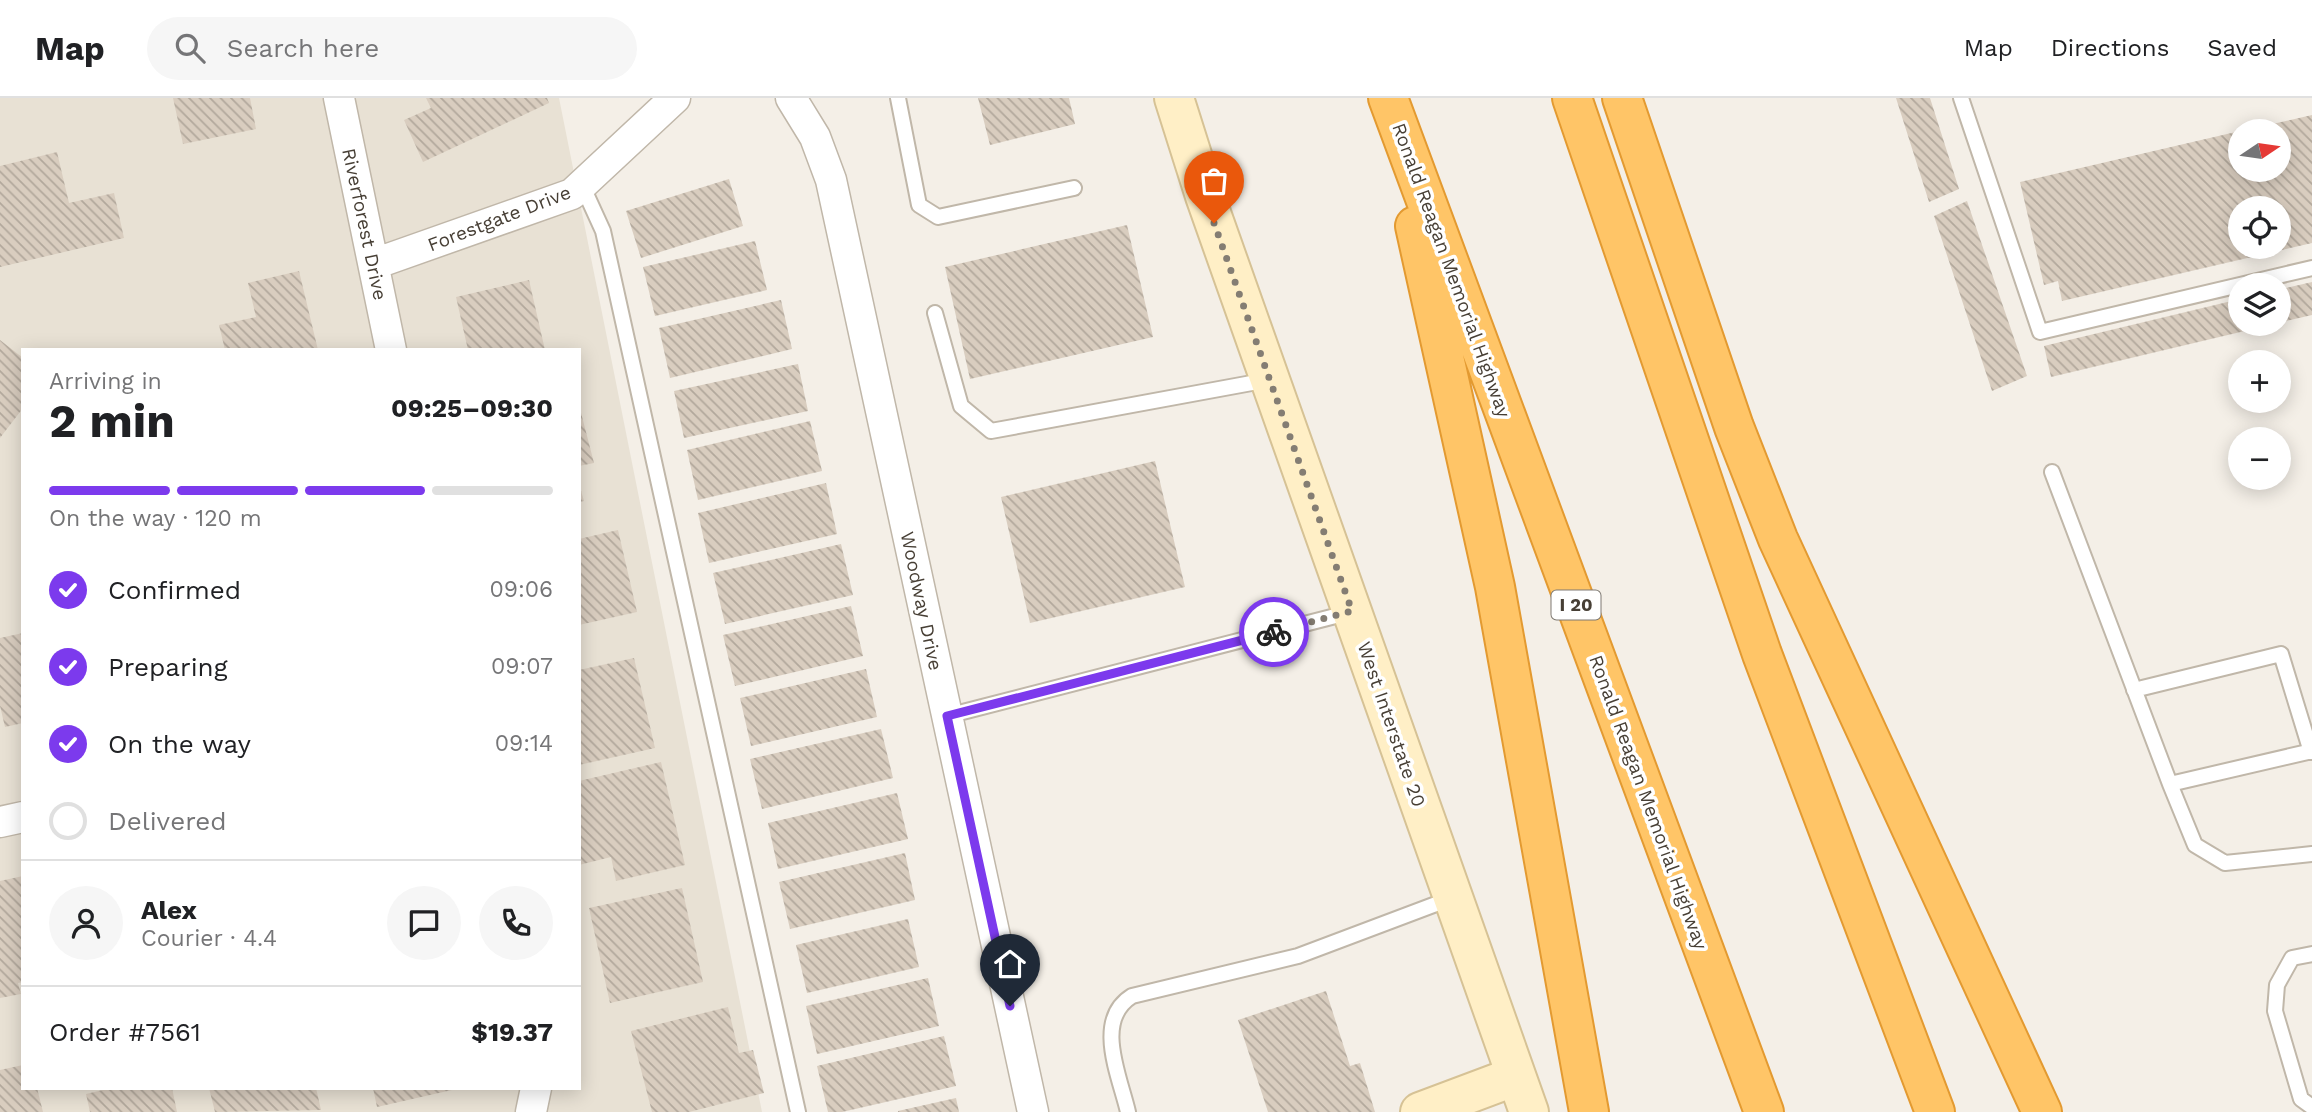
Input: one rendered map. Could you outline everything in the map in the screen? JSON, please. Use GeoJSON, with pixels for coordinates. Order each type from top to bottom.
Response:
{"type":"FeatureCollection","features":[{"type":"Feature","properties":{"kind":"highway"},"geometry":{"type":"LineString","coordinates":[[1387,98],[1495,587],[1589,1112]]}},
{"type":"Feature","properties":{"kind":"highway","name":"Ronald Reagan Memorial Highway"},"geometry":{"type":"LineString","coordinates":[[1387,98],[1764,1112]]}},
{"type":"Feature","properties":{"kind":"highway"},"geometry":{"type":"LineString","coordinates":[[1572,98],[1762,654],[1935,1112]]}},
{"type":"Feature","properties":{"kind":"highway"},"geometry":{"type":"LineString","coordinates":[[1622,98],[1734,426],[1778,539],[2042,1112]]}},
{"type":"Feature","properties":{"kind":"main road","name":"West Interstate 20"},"geometry":{"type":"LineString","coordinates":[[1174,98],[1270,379],[1529,1112]]}},
{"type":"Feature","properties":{"kind":"main road"},"geometry":{"type":"LineString","coordinates":[[1420,1112],[1516,1076]]}},
{"type":"Feature","properties":{"kind":"street","name":"Riverforest Drive"},"geometry":{"type":"LineString","coordinates":[[339,98],[391,348]]}},
{"type":"Feature","properties":{"kind":"street","name":"Forestgate Drive"},"geometry":{"type":"LineString","coordinates":[[374,264],[572,194],[675,98]]}},
{"type":"Feature","properties":{"kind":"street","name":"Woodway Drive"},"geometry":{"type":"LineString","coordinates":[[791,98],[814,137],[831,180],[1033,1112]]}},
{"type":"Feature","properties":{"kind":"street"},"geometry":{"type":"LineString","coordinates":[[0,822],[21,817]]}},
{"type":"Feature","properties":{"kind":"street"},"geometry":{"type":"LineString","coordinates":[[531,1112],[536,1090]]}},
{"type":"Feature","properties":{"kind":"lane"},"geometry":{"type":"LineString","coordinates":[[898,98],[919,205],[938,218],[1074,188]]}},
{"type":"Feature","properties":{"kind":"lane"},"geometry":{"type":"LineString","coordinates":[[1961,98],[2040,332],[2312,268]]}},
{"type":"Feature","properties":{"kind":"lane"},"geometry":{"type":"LineString","coordinates":[[582,185],[603,231],[798,1112]]}},
{"type":"Feature","properties":{"kind":"lane"},"geometry":{"type":"LineString","coordinates":[[935,313],[961,406],[991,431],[1270,379]]}},
{"type":"Feature","properties":{"kind":"lane"},"geometry":{"type":"LineString","coordinates":[[2052,472],[2195,845],[2225,863],[2312,854]]}},
{"type":"Feature","properties":{"kind":"lane"},"geometry":{"type":"LineString","coordinates":[[947,716],[1352,611]]}},
{"type":"Feature","properties":{"kind":"lane"},"geometry":{"type":"LineString","coordinates":[[2134,690],[2281,654],[2311,751],[2170,784]]}},
{"type":"Feature","properties":{"kind":"lane"},"geometry":{"type":"LineString","coordinates":[[1128,1112],[1110,1037],[1113,1018],[1121,1003],[1132,996],[1298,956],[1453,898]]}},
{"type":"Feature","properties":{"kind":"lane"},"geometry":{"type":"LineString","coordinates":[[2312,954],[2292,958],[2277,985],[2275,1011],[2301,1099],[2312,1107]]}},
{"type":"Feature","properties":{"kind":"shaded area"},"geometry":{"type":"Polygon","coordinates":[[[0,98],[559,98],[762,1112],[0,1112],[0,98]]]}},
{"type":"Feature","properties":{"kind":"building"},"geometry":{"type":"Polygon","coordinates":[[[173,98],[250,98],[256,129],[183,144],[173,98]]]}},
{"type":"Feature","properties":{"kind":"building"},"geometry":{"type":"Polygon","coordinates":[[[426,98],[547,98],[549,103],[423,162],[404,120],[431,108],[426,98]]]}},
{"type":"Feature","properties":{"kind":"building"},"geometry":{"type":"Polygon","coordinates":[[[978,98],[1069,98],[1075,124],[990,145],[978,98]]]}},
{"type":"Feature","properties":{"kind":"building"},"geometry":{"type":"Polygon","coordinates":[[[1896,98],[1930,98],[1959,189],[1929,202],[1896,98]]]}},
{"type":"Feature","properties":{"kind":"building"},"geometry":{"type":"Polygon","coordinates":[[[2312,115],[2312,243],[2291,248],[2291,196],[2228,196],[2228,259],[2243,259],[2062,301],[2058,281],[2044,285],[2020,182],[2228,134],[2228,182],[2291,182],[2291,120],[2312,115]]]}},
{"type":"Feature","properties":{"kind":"building"},"geometry":{"type":"Polygon","coordinates":[[[57,152],[69,203],[114,193],[124,238],[0,267],[0,166],[57,152]]]}},
{"type":"Feature","properties":{"kind":"building"},"geometry":{"type":"Polygon","coordinates":[[[729,179],[743,226],[641,258],[626,211],[729,179]]]}},
{"type":"Feature","properties":{"kind":"building"},"geometry":{"type":"Polygon","coordinates":[[[1967,201],[2027,376],[1992,391],[1934,216],[1967,201]]]}},
{"type":"Feature","properties":{"kind":"building"},"geometry":{"type":"Polygon","coordinates":[[[1127,225],[1153,337],[970,379],[945,267],[1127,225]]]}},
{"type":"Feature","properties":{"kind":"building"},"geometry":{"type":"Polygon","coordinates":[[[755,241],[767,290],[655,316],[643,267],[755,241]]]}},
{"type":"Feature","properties":{"kind":"building"},"geometry":{"type":"Polygon","coordinates":[[[299,271],[318,348],[225,348],[219,325],[256,317],[248,283],[299,271]]]}},
{"type":"Feature","properties":{"kind":"building"},"geometry":{"type":"Polygon","coordinates":[[[529,280],[545,348],[468,348],[456,297],[529,280]]]}},
{"type":"Feature","properties":{"kind":"building"},"geometry":{"type":"Polygon","coordinates":[[[2312,282],[2312,315],[2291,320],[2291,287],[2312,282]]]}},
{"type":"Feature","properties":{"kind":"building"},"geometry":{"type":"Polygon","coordinates":[[[781,300],[792,349],[670,378],[659,328],[781,300]]]}},
{"type":"Feature","properties":{"kind":"building"},"geometry":{"type":"Polygon","coordinates":[[[2228,302],[2228,335],[2051,377],[2044,346],[2228,302]]]}},
{"type":"Feature","properties":{"kind":"building"},"geometry":{"type":"Polygon","coordinates":[[[0,340],[21,356],[21,411],[0,438],[0,340]]]}},
{"type":"Feature","properties":{"kind":"building"},"geometry":{"type":"Polygon","coordinates":[[[798,364],[808,411],[684,438],[674,391],[798,364]]]}},
{"type":"Feature","properties":{"kind":"building"},"geometry":{"type":"Polygon","coordinates":[[[581,413],[594,463],[581,466],[581,413]]]}},
{"type":"Feature","properties":{"kind":"building"},"geometry":{"type":"Polygon","coordinates":[[[810,421],[822,471],[698,500],[687,450],[810,421]]]}},
{"type":"Feature","properties":{"kind":"building"},"geometry":{"type":"Polygon","coordinates":[[[1155,461],[1185,587],[1030,623],[1001,497],[1155,461]]]}},
{"type":"Feature","properties":{"kind":"building"},"geometry":{"type":"Polygon","coordinates":[[[826,483],[837,534],[709,563],[698,513],[826,483]]]}},
{"type":"Feature","properties":{"kind":"building"},"geometry":{"type":"Polygon","coordinates":[[[618,530],[637,612],[581,625],[581,539],[618,530]]]}},
{"type":"Feature","properties":{"kind":"building"},"geometry":{"type":"Polygon","coordinates":[[[841,544],[853,595],[725,624],[713,573],[841,544]]]}},
{"type":"Feature","properties":{"kind":"building"},"geometry":{"type":"Polygon","coordinates":[[[851,606],[863,656],[735,686],[723,635],[851,606]]]}},
{"type":"Feature","properties":{"kind":"building"},"geometry":{"type":"Polygon","coordinates":[[[21,633],[21,723],[5,727],[0,706],[0,638],[21,633]]]}},
{"type":"Feature","properties":{"kind":"building"},"geometry":{"type":"Polygon","coordinates":[[[634,658],[655,748],[581,765],[581,670],[634,658]]]}},
{"type":"Feature","properties":{"kind":"building"},"geometry":{"type":"Polygon","coordinates":[[[866,669],[877,717],[751,746],[740,698],[866,669]]]}},
{"type":"Feature","properties":{"kind":"building"},"geometry":{"type":"Polygon","coordinates":[[[881,729],[893,778],[762,809],[750,759],[881,729]]]}},
{"type":"Feature","properties":{"kind":"building"},"geometry":{"type":"Polygon","coordinates":[[[661,762],[685,865],[616,881],[611,857],[581,864],[581,781],[661,762]]]}},
{"type":"Feature","properties":{"kind":"building"},"geometry":{"type":"Polygon","coordinates":[[[897,793],[908,839],[778,869],[768,823],[897,793]]]}},
{"type":"Feature","properties":{"kind":"building"},"geometry":{"type":"Polygon","coordinates":[[[905,853],[915,900],[790,929],[779,882],[905,853]]]}},
{"type":"Feature","properties":{"kind":"building"},"geometry":{"type":"Polygon","coordinates":[[[21,876],[21,982],[18,983],[21,994],[0,998],[0,881],[21,876]]]}},
{"type":"Feature","properties":{"kind":"building"},"geometry":{"type":"Polygon","coordinates":[[[682,888],[703,982],[610,1003],[589,908],[682,888]]]}},
{"type":"Feature","properties":{"kind":"building"},"geometry":{"type":"Polygon","coordinates":[[[908,919],[919,967],[807,993],[796,945],[908,919]]]}},
{"type":"Feature","properties":{"kind":"building"},"geometry":{"type":"Polygon","coordinates":[[[928,978],[939,1026],[817,1054],[806,1006],[928,978]]]}},
{"type":"Feature","properties":{"kind":"building"},"geometry":{"type":"Polygon","coordinates":[[[1326,991],[1350,1066],[1360,1063],[1375,1112],[1268,1112],[1238,1020],[1326,991]]]}},
{"type":"Feature","properties":{"kind":"building"},"geometry":{"type":"Polygon","coordinates":[[[728,1007],[739,1053],[753,1050],[764,1093],[689,1112],[652,1112],[631,1031],[728,1007]]]}},
{"type":"Feature","properties":{"kind":"building"},"geometry":{"type":"Polygon","coordinates":[[[944,1036],[956,1086],[842,1112],[828,1112],[817,1066],[944,1036]]]}},
{"type":"Feature","properties":{"kind":"building"},"geometry":{"type":"Polygon","coordinates":[[[21,1065],[21,1090],[38,1090],[43,1112],[0,1112],[0,1070],[21,1065]]]}},
{"type":"Feature","properties":{"kind":"building"},"geometry":{"type":"Polygon","coordinates":[[[103,1090],[172,1090],[177,1112],[90,1112],[86,1094],[103,1090]]]}},
{"type":"Feature","properties":{"kind":"building"},"geometry":{"type":"Polygon","coordinates":[[[210,1090],[316,1090],[321,1110],[215,1112],[210,1090]]]}},
{"type":"Feature","properties":{"kind":"building"},"geometry":{"type":"Polygon","coordinates":[[[373,1090],[452,1090],[377,1107],[373,1090]]]}},
{"type":"Feature","properties":{"kind":"building"},"geometry":{"type":"Polygon","coordinates":[[[956,1098],[959,1112],[898,1112],[898,1111],[956,1098]]]}},
{"type":"Feature","properties":{"kind":"way so far"},"geometry":{"type":"LineString","coordinates":[[1214,223],[1352,611],[1274,632]]}},
{"type":"Feature","properties":{"kind":"route"},"geometry":{"type":"LineString","coordinates":[[1010,1006],[947,716],[1274,632]]}}]}
